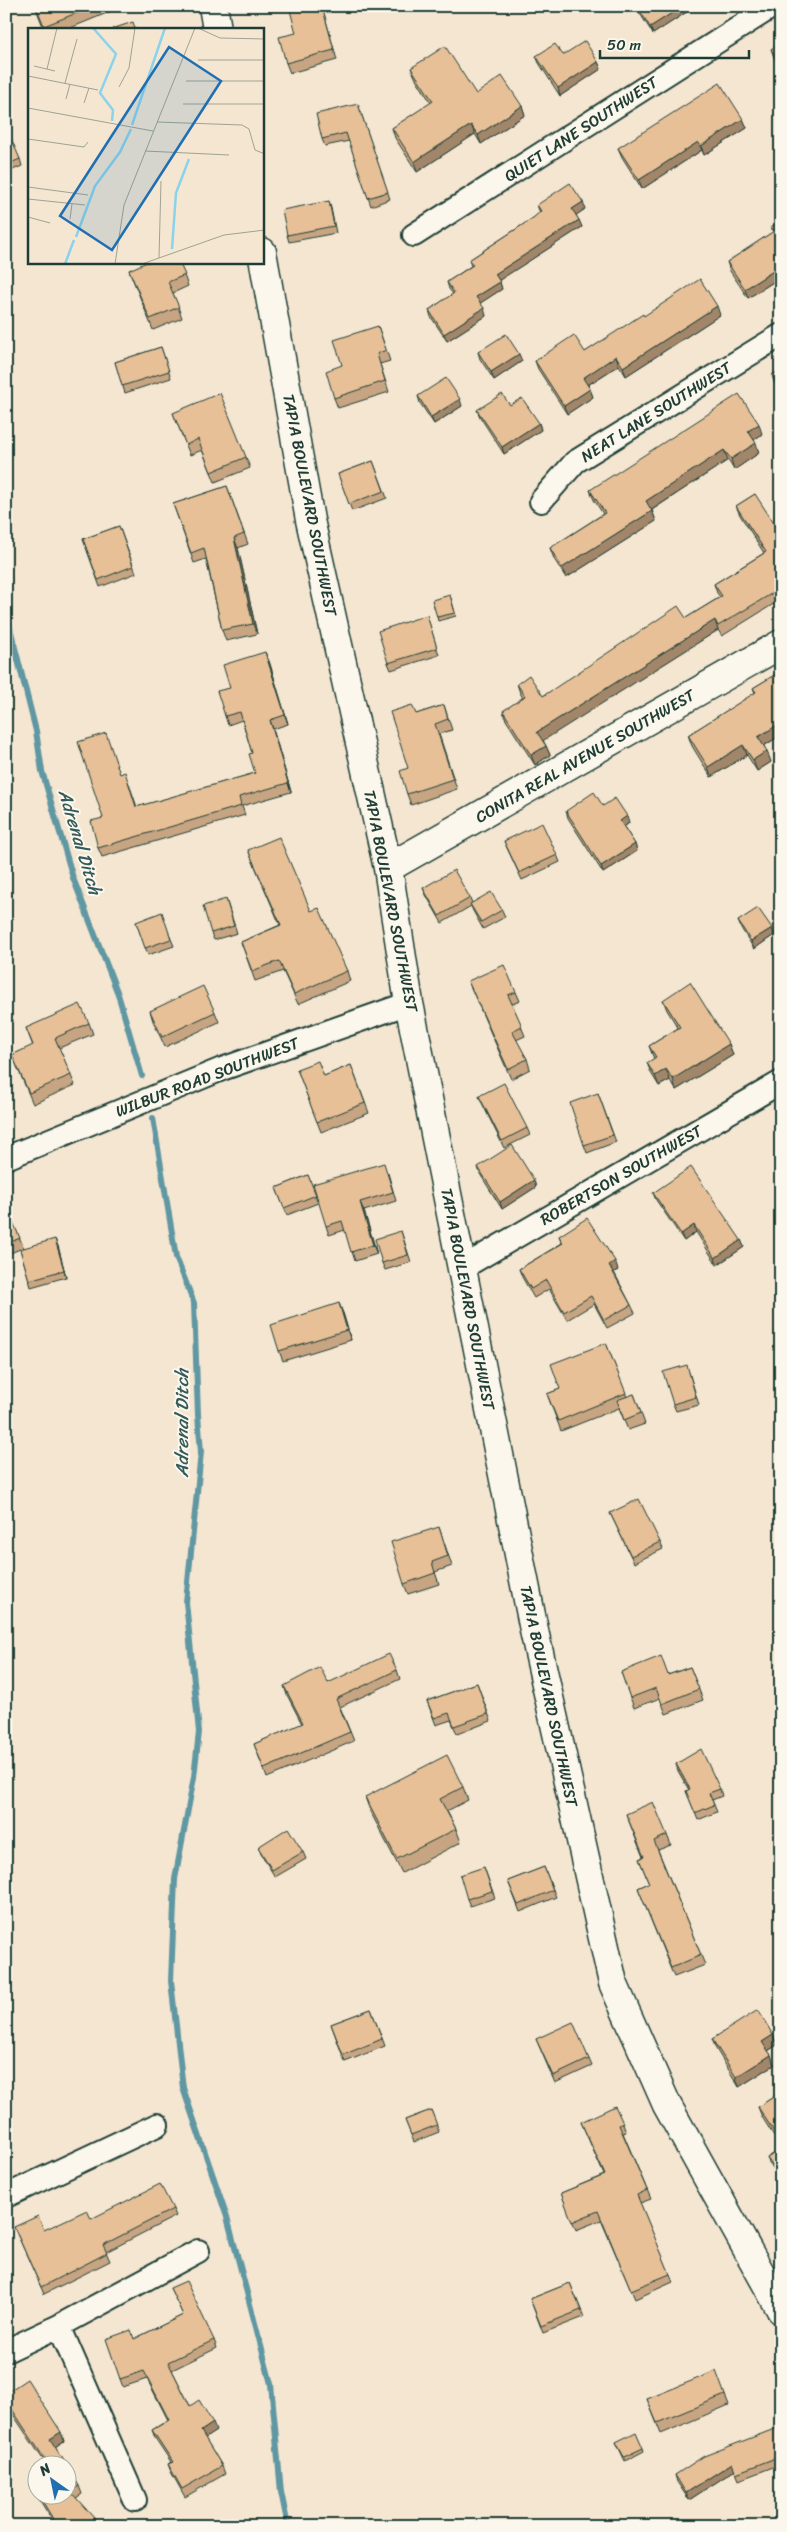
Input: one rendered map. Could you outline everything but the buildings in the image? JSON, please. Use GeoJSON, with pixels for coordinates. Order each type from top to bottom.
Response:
{"type":"FeatureCollection","features":[{"type":"Feature","properties":{"kind":"street"},"geometry":{"type":"LineString","coordinates":[[213,6],[217,28]]}},
{"type":"Feature","properties":{"kind":"street","name":"QUIET LANE SOUTHWEST"},"geometry":{"type":"LineString","coordinates":[[414,235],[773,6]]}},
{"type":"Feature","properties":{"kind":"street","name":"TAPIA BOULEVARD SOUTHWEST"},"geometry":{"type":"LineString","coordinates":[[264,263],[310,520],[388,868],[409,1003],[535,1635],[613,1982],[667,2105],[781,2310]]}},
{"type":"Feature","properties":{"kind":"street","name":"NEAT LANE SOUTHWEST"},"geometry":{"type":"LineString","coordinates":[[541,501],[575,462],[781,335]]}},
{"type":"Feature","properties":{"kind":"street","name":"CONITA REAL AVENUE SOUTHWEST"},"geometry":{"type":"LineString","coordinates":[[388,868],[781,644]]}},
{"type":"Feature","properties":{"kind":"street","name":"WILBUR ROAD SOUTHWEST"},"geometry":{"type":"LineString","coordinates":[[6,1158],[222,1069],[409,1003]]}},
{"type":"Feature","properties":{"kind":"street","name":"ROBERTSON SOUTHWEST"},"geometry":{"type":"LineString","coordinates":[[462,1268],[781,1082]]}},
{"type":"Feature","properties":{"kind":"street"},"geometry":{"type":"LineString","coordinates":[[6,2196],[157,2125]]}},
{"type":"Feature","properties":{"kind":"street"},"geometry":{"type":"LineString","coordinates":[[6,2351],[59,2326],[198,2251]]}},
{"type":"Feature","properties":{"kind":"street"},"geometry":{"type":"LineString","coordinates":[[59,2326],[135,2500]]}},
{"type":"Feature","properties":{"kind":"waterway","name":"Adrenal Ditch"},"geometry":{"type":"LineString","coordinates":[[6,612],[36,731],[42,771],[73,878],[118,994],[142,1076]]}},
{"type":"Feature","properties":{"kind":"waterway"},"geometry":{"type":"LineString","coordinates":[[153,1118],[176,1257],[194,1303],[201,1452],[186,1602],[199,1732],[194,1777],[175,1879],[171,1981],[183,2088],[227,2217],[271,2384],[281,2492],[288,2526]]}}]}
